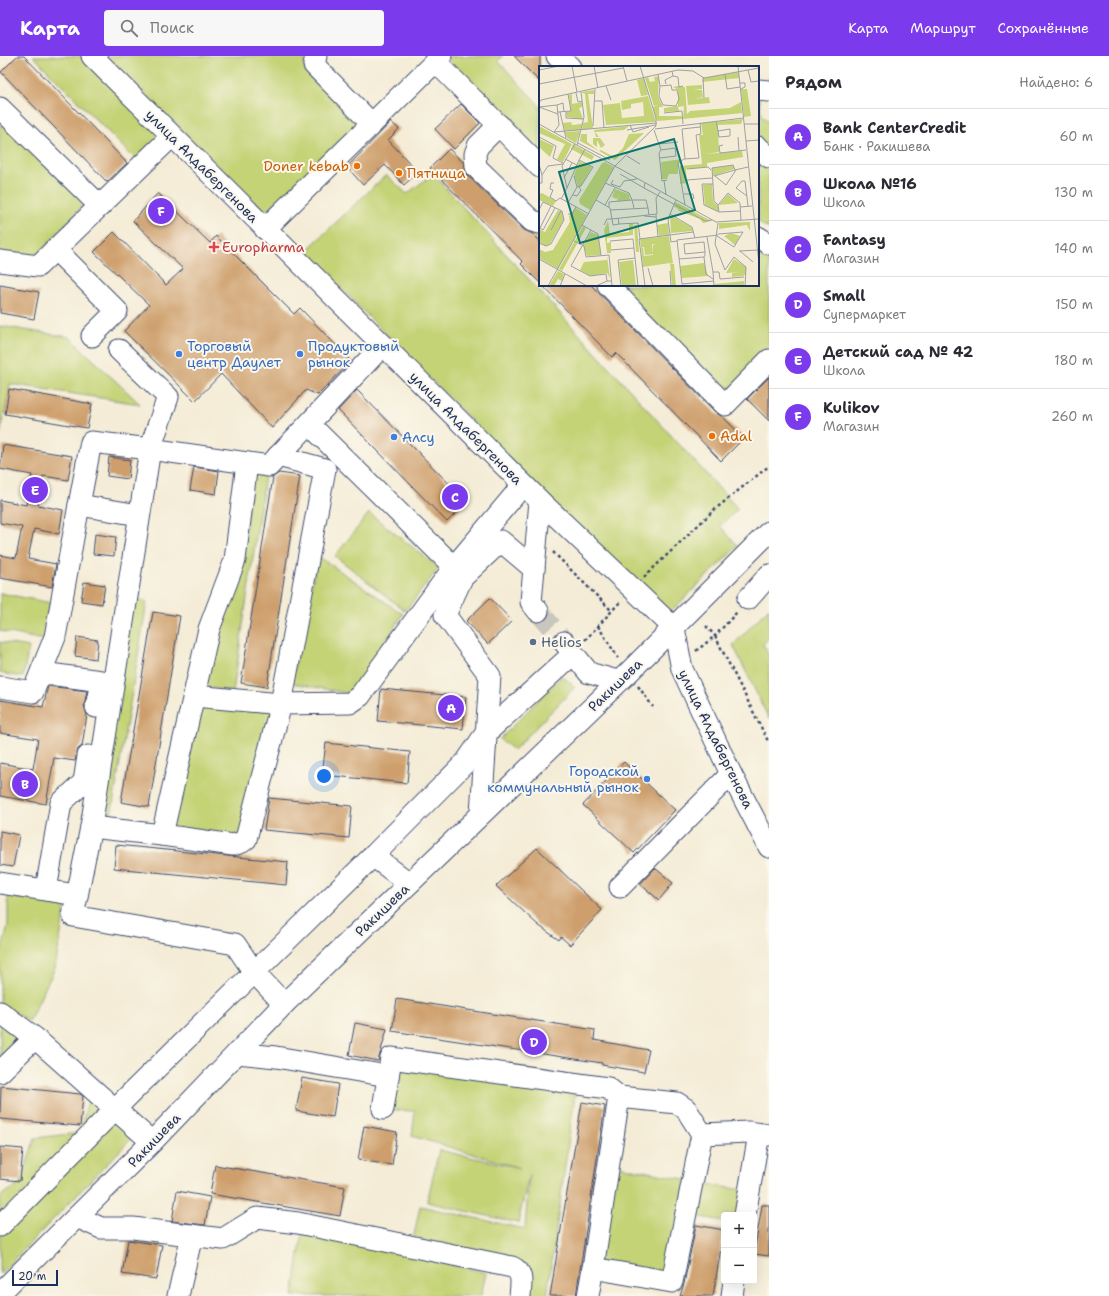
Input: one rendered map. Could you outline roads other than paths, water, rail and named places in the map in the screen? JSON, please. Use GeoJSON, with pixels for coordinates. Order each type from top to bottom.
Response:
{"type":"FeatureCollection","features":[{"type":"Feature","properties":{"kind":"street","name":"улица Алдабергенова"},"geometry":{"type":"LineString","coordinates":[[92,56],[523,485],[674,628],[680,664],[731,774],[769,847]]}},
{"type":"Feature","properties":{"kind":"street"},"geometry":{"type":"LineString","coordinates":[[316,56],[314,65],[372,124]]}},
{"type":"Feature","properties":{"kind":"street"},"geometry":{"type":"LineString","coordinates":[[557,56],[569,66]]}},
{"type":"Feature","properties":{"kind":"street"},"geometry":{"type":"LineString","coordinates":[[265,229],[438,59],[539,166]]}},
{"type":"Feature","properties":{"kind":"street"},"geometry":{"type":"LineString","coordinates":[[759,90],[769,91]]}},
{"type":"Feature","properties":{"kind":"street"},"geometry":{"type":"LineString","coordinates":[[0,108],[100,206]]}},
{"type":"Feature","properties":{"kind":"street"},"geometry":{"type":"LineString","coordinates":[[499,125],[478,146],[475,154],[476,167],[532,221],[539,223]]}},
{"type":"Feature","properties":{"kind":"street"},"geometry":{"type":"LineString","coordinates":[[0,261],[38,266],[172,136]]}},
{"type":"Feature","properties":{"kind":"street"},"geometry":{"type":"LineString","coordinates":[[759,148],[769,157]]}},
{"type":"Feature","properties":{"kind":"street"},"geometry":{"type":"LineString","coordinates":[[759,238],[769,244]]}},
{"type":"Feature","properties":{"kind":"street"},"geometry":{"type":"LineString","coordinates":[[55,250],[117,311],[92,336]]}},
{"type":"Feature","properties":{"kind":"street"},"geometry":{"type":"LineString","coordinates":[[609,286],[725,405],[769,360]]}},
{"type":"Feature","properties":{"kind":"street"},"geometry":{"type":"LineString","coordinates":[[0,687],[33,692],[42,673],[55,637],[91,442],[269,466],[383,345]]}},
{"type":"Feature","properties":{"kind":"street"},"geometry":{"type":"LineString","coordinates":[[119,350],[168,397],[150,449],[91,827],[73,916],[235,944],[254,972],[284,1004]]}},
{"type":"Feature","properties":{"kind":"street"},"geometry":{"type":"LineString","coordinates":[[309,424],[454,567]]}},
{"type":"Feature","properties":{"kind":"street"},"geometry":{"type":"LineString","coordinates":[[91,827],[233,845],[246,839],[281,704],[325,468],[278,456]]}},
{"type":"Feature","properties":{"kind":"street"},"geometry":{"type":"LineString","coordinates":[[162,835],[209,629],[234,560],[247,463]]}},
{"type":"Feature","properties":{"kind":"street"},"geometry":{"type":"LineString","coordinates":[[194,696],[281,704],[350,703],[360,696],[454,567],[523,485]]}},
{"type":"Feature","properties":{"kind":"street"},"geometry":{"type":"LineString","coordinates":[[538,611],[531,602],[540,501]]}},
{"type":"Feature","properties":{"kind":"street"},"geometry":{"type":"LineString","coordinates":[[79,506],[139,515]]}},
{"type":"Feature","properties":{"kind":"street","name":"Ракишева"},"geometry":{"type":"LineString","coordinates":[[0,1293],[152,1142],[284,1004],[674,628],[769,532]]}},
{"type":"Feature","properties":{"kind":"street"},"geometry":{"type":"LineString","coordinates":[[482,813],[490,676],[445,615],[462,578],[501,541],[534,569]]}},
{"type":"Feature","properties":{"kind":"street"},"geometry":{"type":"LineString","coordinates":[[748,599],[769,575]]}},
{"type":"Feature","properties":{"kind":"street"},"geometry":{"type":"LineString","coordinates":[[0,1226],[466,762],[486,734],[568,648],[589,674],[618,681]]}},
{"type":"Feature","properties":{"kind":"street"},"geometry":{"type":"LineString","coordinates":[[42,673],[100,681],[84,782],[61,803],[46,890]]}},
{"type":"Feature","properties":{"kind":"street"},"geometry":{"type":"LineString","coordinates":[[620,887],[731,774]]}},
{"type":"Feature","properties":{"kind":"street"},"geometry":{"type":"LineString","coordinates":[[373,856],[409,883]]}},
{"type":"Feature","properties":{"kind":"street"},"geometry":{"type":"LineString","coordinates":[[0,883],[77,895]]}},
{"type":"Feature","properties":{"kind":"street"},"geometry":{"type":"LineString","coordinates":[[0,1012],[35,1038],[152,1142]]}},
{"type":"Feature","properties":{"kind":"street"},"geometry":{"type":"LineString","coordinates":[[0,1072],[35,1038]]}},
{"type":"Feature","properties":{"kind":"street"},"geometry":{"type":"LineString","coordinates":[[237,1053],[276,1057],[388,1076]]}},
{"type":"Feature","properties":{"kind":"street"},"geometry":{"type":"LineString","coordinates":[[383,1109],[391,1058],[608,1088],[619,1097],[677,1103],[686,1109],[702,1134],[672,1282],[593,1268]]}},
{"type":"Feature","properties":{"kind":"street"},"geometry":{"type":"LineString","coordinates":[[588,1296],[619,1097]]}},
{"type":"Feature","properties":{"kind":"street"},"geometry":{"type":"LineString","coordinates":[[702,1134],[764,1134],[747,1212]]}},
{"type":"Feature","properties":{"kind":"street"},"geometry":{"type":"LineString","coordinates":[[77,1217],[101,1228],[133,1228],[223,1239],[257,1218],[298,1223],[512,1267],[518,1269],[521,1275],[520,1296]]}},
{"type":"Feature","properties":{"kind":"street"},"geometry":{"type":"LineString","coordinates":[[178,1296],[192,1235]]}},
{"type":"Feature","properties":{"kind":"street"},"geometry":{"type":"LineString","coordinates":[[732,1296],[734,1284]]}},
{"type":"Feature","properties":{"kind":"tunnel"},"geometry":{"type":"LineString","coordinates":[[538,611],[564,642]]}},
{"type":"Feature","properties":{"kind":"place","name":"Doner kebab"},"geometry":{"type":"Point","coordinates":[357,166]}},
{"type":"Feature","properties":{"kind":"place","name":"Пятница"},"geometry":{"type":"Point","coordinates":[399,173]}},
{"type":"Feature","properties":{"kind":"place","name":"Kulikov"},"geometry":{"type":"Point","coordinates":[161,211]}},
{"type":"Feature","properties":{"kind":"place","name":"Europharma"},"geometry":{"type":"Point","coordinates":[214,247]}},
{"type":"Feature","properties":{"kind":"place","name":"Торговый центр Даулет"},"geometry":{"type":"Point","coordinates":[179,354]}},
{"type":"Feature","properties":{"kind":"place","name":"Продуктовый рынок"},"geometry":{"type":"Point","coordinates":[300,354]}},
{"type":"Feature","properties":{"kind":"place","name":"Adal"},"geometry":{"type":"Point","coordinates":[712,436]}},
{"type":"Feature","properties":{"kind":"place","name":"Алсу"},"geometry":{"type":"Point","coordinates":[394,437]}},
{"type":"Feature","properties":{"kind":"place","name":"Детский сад № 42"},"geometry":{"type":"Point","coordinates":[35,490]}},
{"type":"Feature","properties":{"kind":"place","name":"Fantasy"},"geometry":{"type":"Point","coordinates":[455,497]}},
{"type":"Feature","properties":{"kind":"place","name":"Helios"},"geometry":{"type":"Point","coordinates":[533,642]}},
{"type":"Feature","properties":{"kind":"place","name":"Bank CenterCredit"},"geometry":{"type":"Point","coordinates":[451,708]}},
{"type":"Feature","properties":{"kind":"place","name":"Городской коммунальный рынок"},"geometry":{"type":"Point","coordinates":[647,779]}},
{"type":"Feature","properties":{"kind":"place","name":"Школа №16"},"geometry":{"type":"Point","coordinates":[25,784]}},
{"type":"Feature","properties":{"kind":"place","name":"Small"},"geometry":{"type":"Point","coordinates":[534,1042]}}]}
